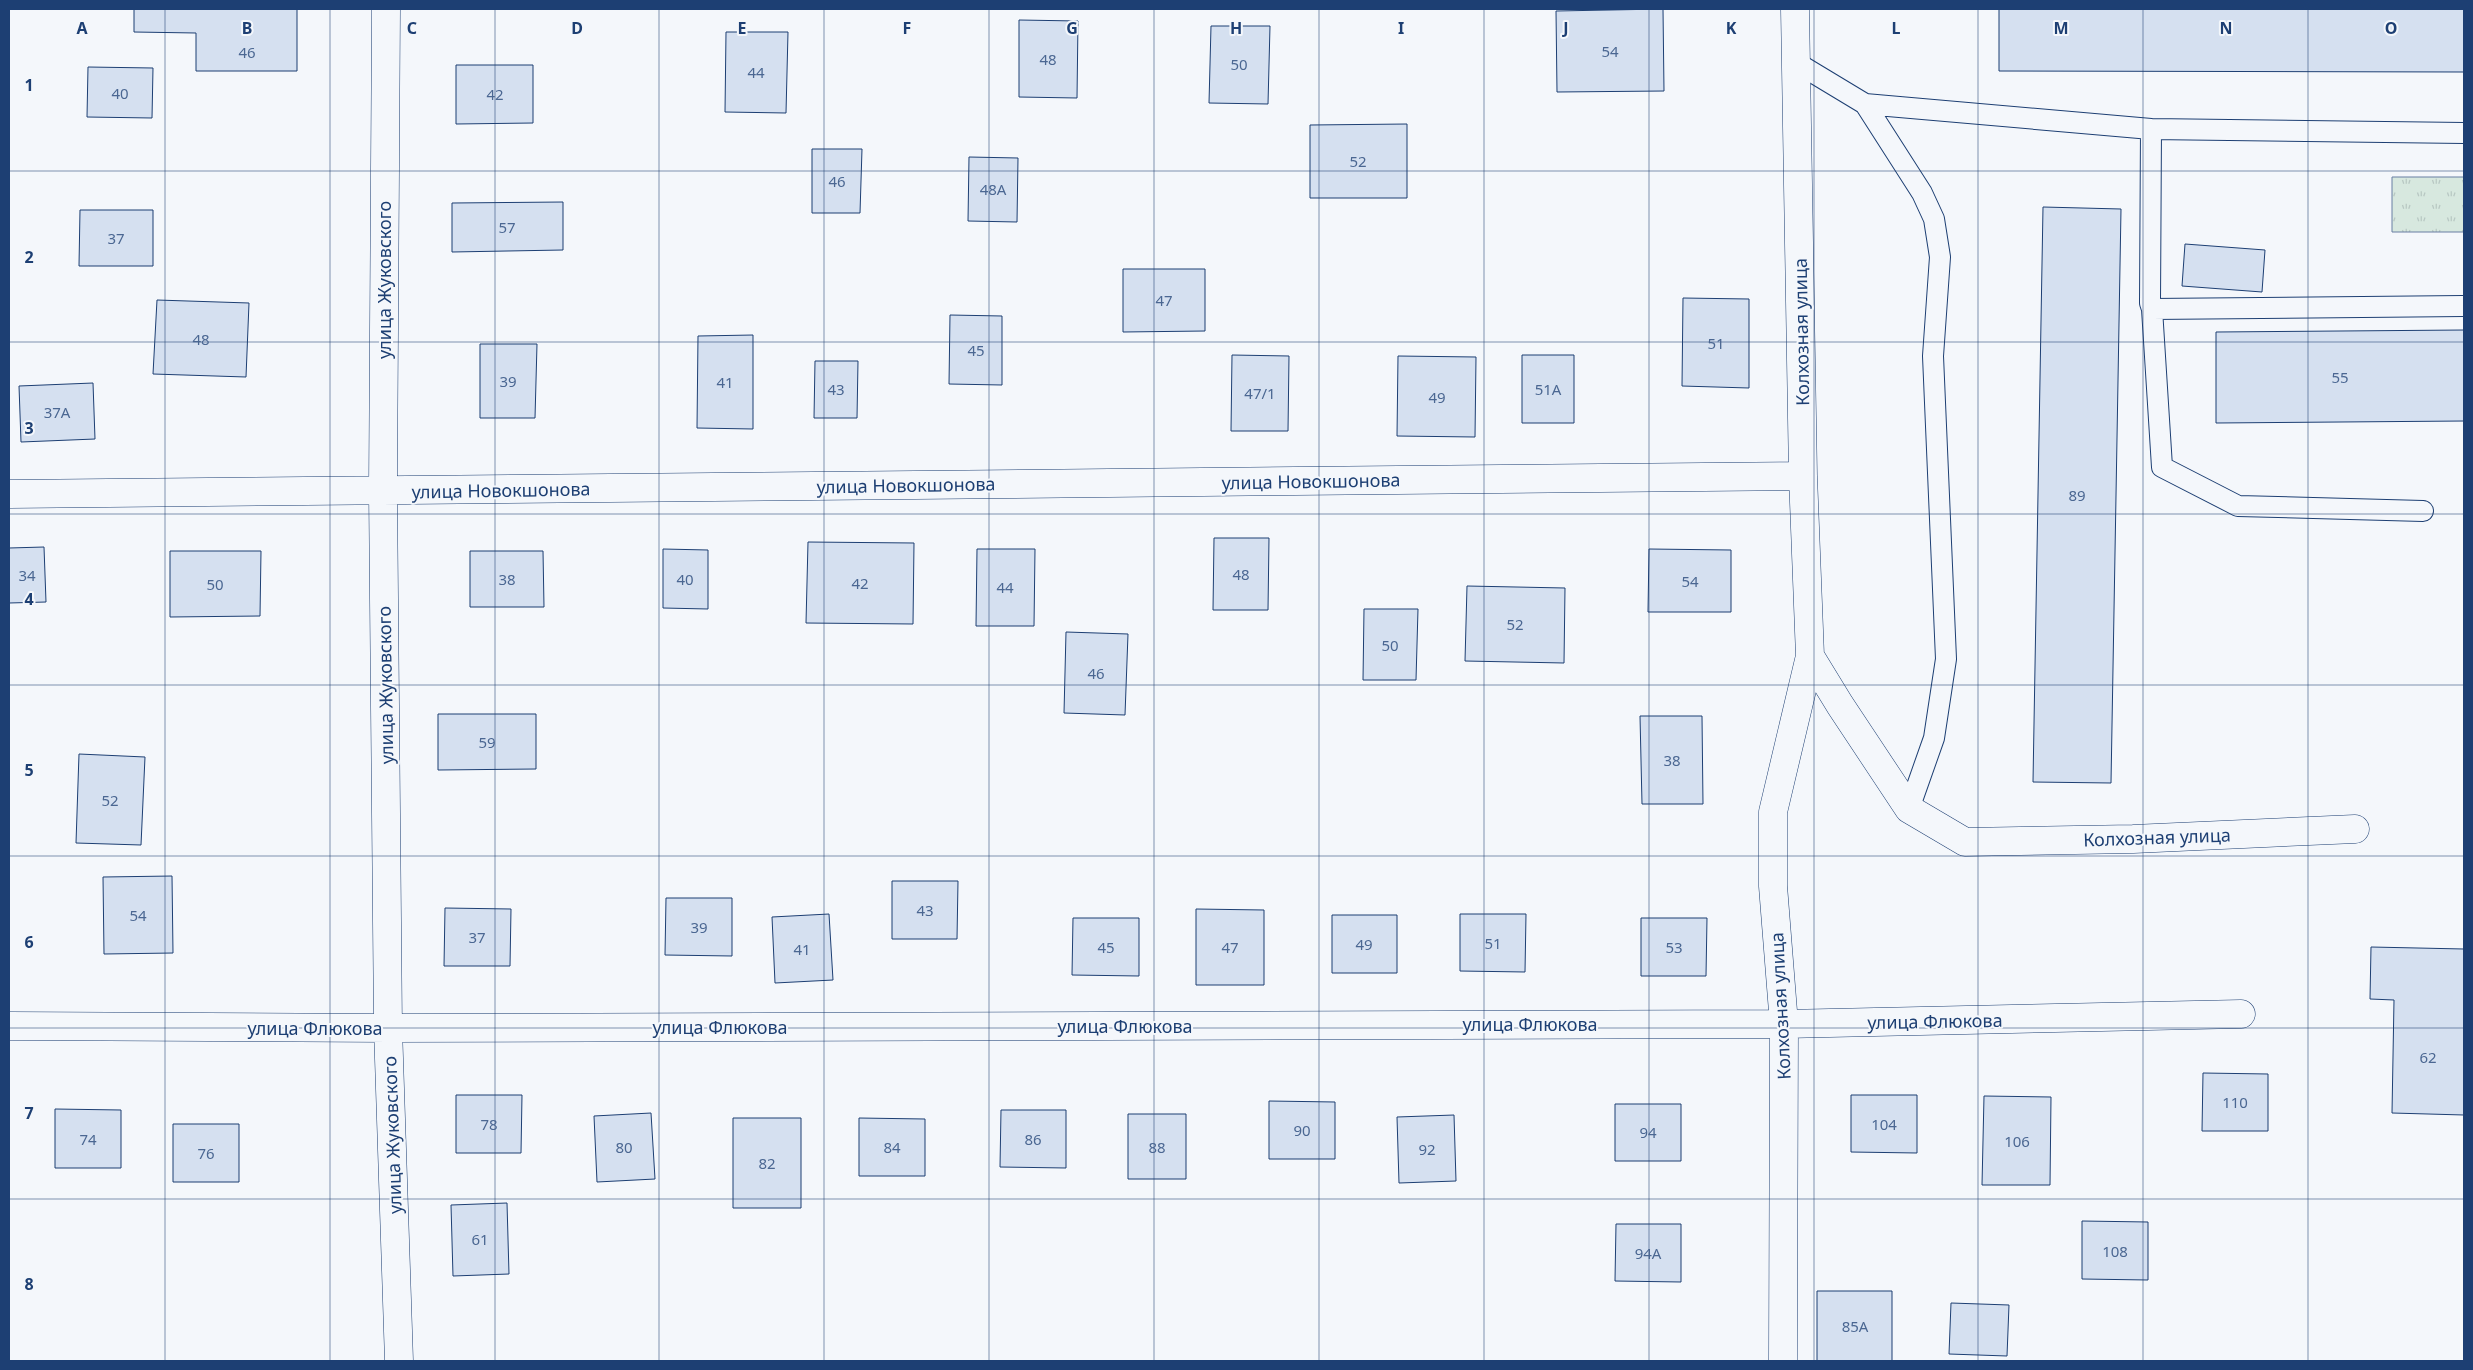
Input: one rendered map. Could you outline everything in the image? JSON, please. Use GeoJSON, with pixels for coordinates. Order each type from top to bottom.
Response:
{"type":"FeatureCollection","features":[{"type":"Feature","properties":{"kind":"street","name":"улица Жуковского"},"geometry":{"type":"LineString","coordinates":[[386,9],[383,491],[388,1028],[400,1361]]}},
{"type":"Feature","properties":{"kind":"street","name":"Колхозная улица"},"geometry":{"type":"LineString","coordinates":[[1783,1361],[1784,1024],[1773,886],[1773,812],[1810,656],[1803,476],[1795,9]]}},
{"type":"Feature","properties":{"kind":"street","name":"улица Новокшонова"},"geometry":{"type":"LineString","coordinates":[[9,494],[1803,476]]}},
{"type":"Feature","properties":{"kind":"street","name":"Колхозная улица"},"geometry":{"type":"LineString","coordinates":[[1810,656],[1840,705],[1910,809],[1965,842],[2133,840],[2355,829]]}},
{"type":"Feature","properties":{"kind":"street","name":"улица Флюкова"},"geometry":{"type":"LineString","coordinates":[[9,1026],[388,1028],[1784,1024],[2241,1014]]}},
{"type":"Feature","properties":{"kind":"lane"},"geometry":{"type":"LineString","coordinates":[[1797,63],[1865,104],[2150,129],[2464,133]]}},
{"type":"Feature","properties":{"kind":"lane"},"geometry":{"type":"LineString","coordinates":[[1865,104],[1922,193],[1934,219],[1940,257],[1933,356],[1946,659],[1934,738],[1910,809]]}},
{"type":"Feature","properties":{"kind":"lane"},"geometry":{"type":"LineString","coordinates":[[2150,129],[2150,303],[2152,309],[2162,467],[2238,506],[2423,511]]}},
{"type":"Feature","properties":{"kind":"lane"},"geometry":{"type":"LineString","coordinates":[[2152,309],[2464,306]]}},
{"type":"Feature","properties":{"kind":"green space"},"geometry":{"type":"Polygon","coordinates":[[[2392,177],[2464,177],[2464,232],[2392,232],[2392,177]]]}},
{"type":"Feature","properties":{"kind":"building"},"geometry":{"type":"Polygon","coordinates":[[[134,9],[297,9],[297,71],[196,71],[196,33],[134,32],[134,9]]]}},
{"type":"Feature","properties":{"kind":"building"},"geometry":{"type":"Polygon","coordinates":[[[1663,9],[1664,91],[1557,92],[1556,11],[1663,9]]]}},
{"type":"Feature","properties":{"kind":"building"},"geometry":{"type":"Polygon","coordinates":[[[1999,9],[2464,9],[2464,72],[1999,71],[1999,9]]]}},
{"type":"Feature","properties":{"kind":"building"},"geometry":{"type":"Polygon","coordinates":[[[1019,20],[1078,21],[1077,98],[1019,97],[1019,20]]]}},
{"type":"Feature","properties":{"kind":"building"},"geometry":{"type":"Polygon","coordinates":[[[1211,26],[1270,26],[1268,104],[1209,103],[1211,26]]]}},
{"type":"Feature","properties":{"kind":"building"},"geometry":{"type":"Polygon","coordinates":[[[726,32],[788,32],[786,113],[725,112],[726,32]]]}},
{"type":"Feature","properties":{"kind":"building"},"geometry":{"type":"Polygon","coordinates":[[[456,65],[533,65],[533,123],[456,124],[456,65]]]}},
{"type":"Feature","properties":{"kind":"building"},"geometry":{"type":"Polygon","coordinates":[[[88,67],[153,68],[152,118],[87,117],[88,67]]]}},
{"type":"Feature","properties":{"kind":"building"},"geometry":{"type":"Polygon","coordinates":[[[1407,124],[1407,198],[1310,198],[1310,125],[1407,124]]]}},
{"type":"Feature","properties":{"kind":"building"},"geometry":{"type":"Polygon","coordinates":[[[812,149],[862,149],[860,213],[812,213],[812,149]]]}},
{"type":"Feature","properties":{"kind":"building"},"geometry":{"type":"Polygon","coordinates":[[[969,157],[1018,158],[1017,222],[968,221],[969,157]]]}},
{"type":"Feature","properties":{"kind":"building"},"geometry":{"type":"Polygon","coordinates":[[[563,202],[563,250],[452,252],[452,203],[563,202]]]}},
{"type":"Feature","properties":{"kind":"building"},"geometry":{"type":"Polygon","coordinates":[[[2043,207],[2121,209],[2111,783],[2033,782],[2043,207]]]}},
{"type":"Feature","properties":{"kind":"building"},"geometry":{"type":"Polygon","coordinates":[[[80,210],[153,210],[153,266],[79,266],[80,210]]]}},
{"type":"Feature","properties":{"kind":"building"},"geometry":{"type":"Polygon","coordinates":[[[2185,244],[2265,250],[2262,292],[2182,286],[2185,244]]]}},
{"type":"Feature","properties":{"kind":"building"},"geometry":{"type":"Polygon","coordinates":[[[1123,269],[1205,269],[1205,331],[1123,332],[1123,269]]]}},
{"type":"Feature","properties":{"kind":"building"},"geometry":{"type":"Polygon","coordinates":[[[1683,298],[1749,299],[1749,388],[1682,386],[1683,298]]]}},
{"type":"Feature","properties":{"kind":"building"},"geometry":{"type":"Polygon","coordinates":[[[157,300],[249,303],[246,377],[153,374],[157,300]]]}},
{"type":"Feature","properties":{"kind":"building"},"geometry":{"type":"Polygon","coordinates":[[[950,315],[1002,316],[1002,385],[949,384],[950,315]]]}},
{"type":"Feature","properties":{"kind":"building"},"geometry":{"type":"Polygon","coordinates":[[[2464,330],[2464,421],[2216,423],[2216,332],[2464,330]]]}},
{"type":"Feature","properties":{"kind":"building"},"geometry":{"type":"Polygon","coordinates":[[[753,335],[753,429],[697,428],[698,336],[753,335]]]}},
{"type":"Feature","properties":{"kind":"building"},"geometry":{"type":"Polygon","coordinates":[[[480,344],[537,344],[535,418],[480,418],[480,344]]]}},
{"type":"Feature","properties":{"kind":"building"},"geometry":{"type":"Polygon","coordinates":[[[1232,355],[1289,356],[1288,431],[1231,431],[1232,355]]]}},
{"type":"Feature","properties":{"kind":"building"},"geometry":{"type":"Polygon","coordinates":[[[1522,355],[1574,355],[1574,423],[1522,423],[1522,355]]]}},
{"type":"Feature","properties":{"kind":"building"},"geometry":{"type":"Polygon","coordinates":[[[1398,356],[1476,357],[1475,437],[1397,436],[1398,356]]]}},
{"type":"Feature","properties":{"kind":"building"},"geometry":{"type":"Polygon","coordinates":[[[815,361],[858,361],[857,418],[814,418],[815,361]]]}},
{"type":"Feature","properties":{"kind":"building"},"geometry":{"type":"Polygon","coordinates":[[[93,383],[95,439],[21,442],[19,386],[93,383]]]}},
{"type":"Feature","properties":{"kind":"building"},"geometry":{"type":"Polygon","coordinates":[[[1214,538],[1269,538],[1268,610],[1213,610],[1214,538]]]}},
{"type":"Feature","properties":{"kind":"building"},"geometry":{"type":"Polygon","coordinates":[[[808,542],[914,543],[913,624],[806,623],[808,542]]]}},
{"type":"Feature","properties":{"kind":"building"},"geometry":{"type":"Polygon","coordinates":[[[44,547],[46,602],[9,603],[9,548],[44,547]]]}},
{"type":"Feature","properties":{"kind":"building"},"geometry":{"type":"Polygon","coordinates":[[[663,549],[708,550],[708,609],[663,608],[663,549]]]}},
{"type":"Feature","properties":{"kind":"building"},"geometry":{"type":"Polygon","coordinates":[[[977,549],[1035,549],[1034,626],[976,626],[977,549]]]}},
{"type":"Feature","properties":{"kind":"building"},"geometry":{"type":"Polygon","coordinates":[[[1649,549],[1731,550],[1731,612],[1648,612],[1649,549]]]}},
{"type":"Feature","properties":{"kind":"building"},"geometry":{"type":"Polygon","coordinates":[[[170,551],[261,551],[260,616],[170,617],[170,551]]]}},
{"type":"Feature","properties":{"kind":"building"},"geometry":{"type":"Polygon","coordinates":[[[470,551],[543,551],[544,607],[470,607],[470,551]]]}},
{"type":"Feature","properties":{"kind":"building"},"geometry":{"type":"Polygon","coordinates":[[[1467,586],[1565,588],[1564,663],[1465,661],[1467,586]]]}},
{"type":"Feature","properties":{"kind":"building"},"geometry":{"type":"Polygon","coordinates":[[[1364,609],[1418,609],[1416,680],[1363,680],[1364,609]]]}},
{"type":"Feature","properties":{"kind":"building"},"geometry":{"type":"Polygon","coordinates":[[[1066,632],[1128,634],[1125,715],[1064,713],[1066,632]]]}},
{"type":"Feature","properties":{"kind":"building"},"geometry":{"type":"Polygon","coordinates":[[[438,714],[536,714],[536,769],[438,770],[438,714]]]}},
{"type":"Feature","properties":{"kind":"building"},"geometry":{"type":"Polygon","coordinates":[[[1640,716],[1702,716],[1703,804],[1642,804],[1640,716]]]}},
{"type":"Feature","properties":{"kind":"building"},"geometry":{"type":"Polygon","coordinates":[[[79,754],[145,757],[141,845],[76,843],[79,754]]]}},
{"type":"Feature","properties":{"kind":"building"},"geometry":{"type":"Polygon","coordinates":[[[172,876],[173,953],[104,954],[103,877],[172,876]]]}},
{"type":"Feature","properties":{"kind":"building"},"geometry":{"type":"Polygon","coordinates":[[[892,881],[958,881],[957,939],[892,939],[892,881]]]}},
{"type":"Feature","properties":{"kind":"building"},"geometry":{"type":"Polygon","coordinates":[[[666,898],[732,898],[732,956],[665,955],[666,898]]]}},
{"type":"Feature","properties":{"kind":"building"},"geometry":{"type":"Polygon","coordinates":[[[445,908],[511,909],[510,966],[444,966],[445,908]]]}},
{"type":"Feature","properties":{"kind":"building"},"geometry":{"type":"Polygon","coordinates":[[[1196,909],[1264,910],[1264,985],[1196,985],[1196,909]]]}},
{"type":"Feature","properties":{"kind":"building"},"geometry":{"type":"Polygon","coordinates":[[[829,914],[833,980],[775,983],[772,917],[829,914]]]}},
{"type":"Feature","properties":{"kind":"building"},"geometry":{"type":"Polygon","coordinates":[[[1460,914],[1526,914],[1525,972],[1460,971],[1460,914]]]}},
{"type":"Feature","properties":{"kind":"building"},"geometry":{"type":"Polygon","coordinates":[[[1332,915],[1397,915],[1397,973],[1332,973],[1332,915]]]}},
{"type":"Feature","properties":{"kind":"building"},"geometry":{"type":"Polygon","coordinates":[[[1073,918],[1139,918],[1139,976],[1072,975],[1073,918]]]}},
{"type":"Feature","properties":{"kind":"building"},"geometry":{"type":"Polygon","coordinates":[[[1641,918],[1707,918],[1706,976],[1641,976],[1641,918]]]}},
{"type":"Feature","properties":{"kind":"building"},"geometry":{"type":"Polygon","coordinates":[[[2371,947],[2464,949],[2464,1115],[2392,1113],[2394,1000],[2370,999],[2371,947]]]}},
{"type":"Feature","properties":{"kind":"building"},"geometry":{"type":"Polygon","coordinates":[[[2203,1073],[2268,1074],[2268,1131],[2202,1131],[2203,1073]]]}},
{"type":"Feature","properties":{"kind":"building"},"geometry":{"type":"Polygon","coordinates":[[[456,1095],[522,1095],[521,1153],[456,1153],[456,1095]]]}},
{"type":"Feature","properties":{"kind":"building"},"geometry":{"type":"Polygon","coordinates":[[[1851,1095],[1917,1095],[1917,1153],[1851,1152],[1851,1095]]]}},
{"type":"Feature","properties":{"kind":"building"},"geometry":{"type":"Polygon","coordinates":[[[1984,1096],[2051,1097],[2050,1185],[1982,1185],[1984,1096]]]}},
{"type":"Feature","properties":{"kind":"building"},"geometry":{"type":"Polygon","coordinates":[[[1269,1101],[1335,1102],[1335,1159],[1269,1159],[1269,1101]]]}},
{"type":"Feature","properties":{"kind":"building"},"geometry":{"type":"Polygon","coordinates":[[[1615,1104],[1681,1104],[1681,1161],[1615,1161],[1615,1104]]]}},
{"type":"Feature","properties":{"kind":"building"},"geometry":{"type":"Polygon","coordinates":[[[55,1109],[121,1110],[121,1168],[55,1168],[55,1109]]]}},
{"type":"Feature","properties":{"kind":"building"},"geometry":{"type":"Polygon","coordinates":[[[1001,1110],[1066,1110],[1066,1168],[1000,1167],[1001,1110]]]}},
{"type":"Feature","properties":{"kind":"building"},"geometry":{"type":"Polygon","coordinates":[[[651,1113],[655,1179],[597,1182],[594,1116],[651,1113]]]}},
{"type":"Feature","properties":{"kind":"building"},"geometry":{"type":"Polygon","coordinates":[[[1128,1114],[1186,1114],[1186,1179],[1128,1179],[1128,1114]]]}},
{"type":"Feature","properties":{"kind":"building"},"geometry":{"type":"Polygon","coordinates":[[[1454,1115],[1456,1181],[1399,1183],[1397,1117],[1454,1115]]]}},
{"type":"Feature","properties":{"kind":"building"},"geometry":{"type":"Polygon","coordinates":[[[733,1118],[801,1118],[801,1208],[733,1208],[733,1118]]]}},
{"type":"Feature","properties":{"kind":"building"},"geometry":{"type":"Polygon","coordinates":[[[859,1118],[925,1119],[925,1176],[859,1176],[859,1118]]]}},
{"type":"Feature","properties":{"kind":"building"},"geometry":{"type":"Polygon","coordinates":[[[173,1124],[239,1124],[239,1182],[173,1182],[173,1124]]]}},
{"type":"Feature","properties":{"kind":"building"},"geometry":{"type":"Polygon","coordinates":[[[507,1203],[509,1274],[453,1276],[451,1205],[507,1203]]]}},
{"type":"Feature","properties":{"kind":"building"},"geometry":{"type":"Polygon","coordinates":[[[2082,1221],[2148,1222],[2148,1280],[2082,1279],[2082,1221]]]}},
{"type":"Feature","properties":{"kind":"building"},"geometry":{"type":"Polygon","coordinates":[[[1616,1224],[1681,1224],[1681,1282],[1615,1281],[1616,1224]]]}},
{"type":"Feature","properties":{"kind":"building"},"geometry":{"type":"Polygon","coordinates":[[[1817,1291],[1892,1291],[1892,1361],[1817,1361],[1817,1291]]]}},
{"type":"Feature","properties":{"kind":"building"},"geometry":{"type":"Polygon","coordinates":[[[1951,1303],[2009,1305],[2007,1356],[1949,1354],[1951,1303]]]}}]}
